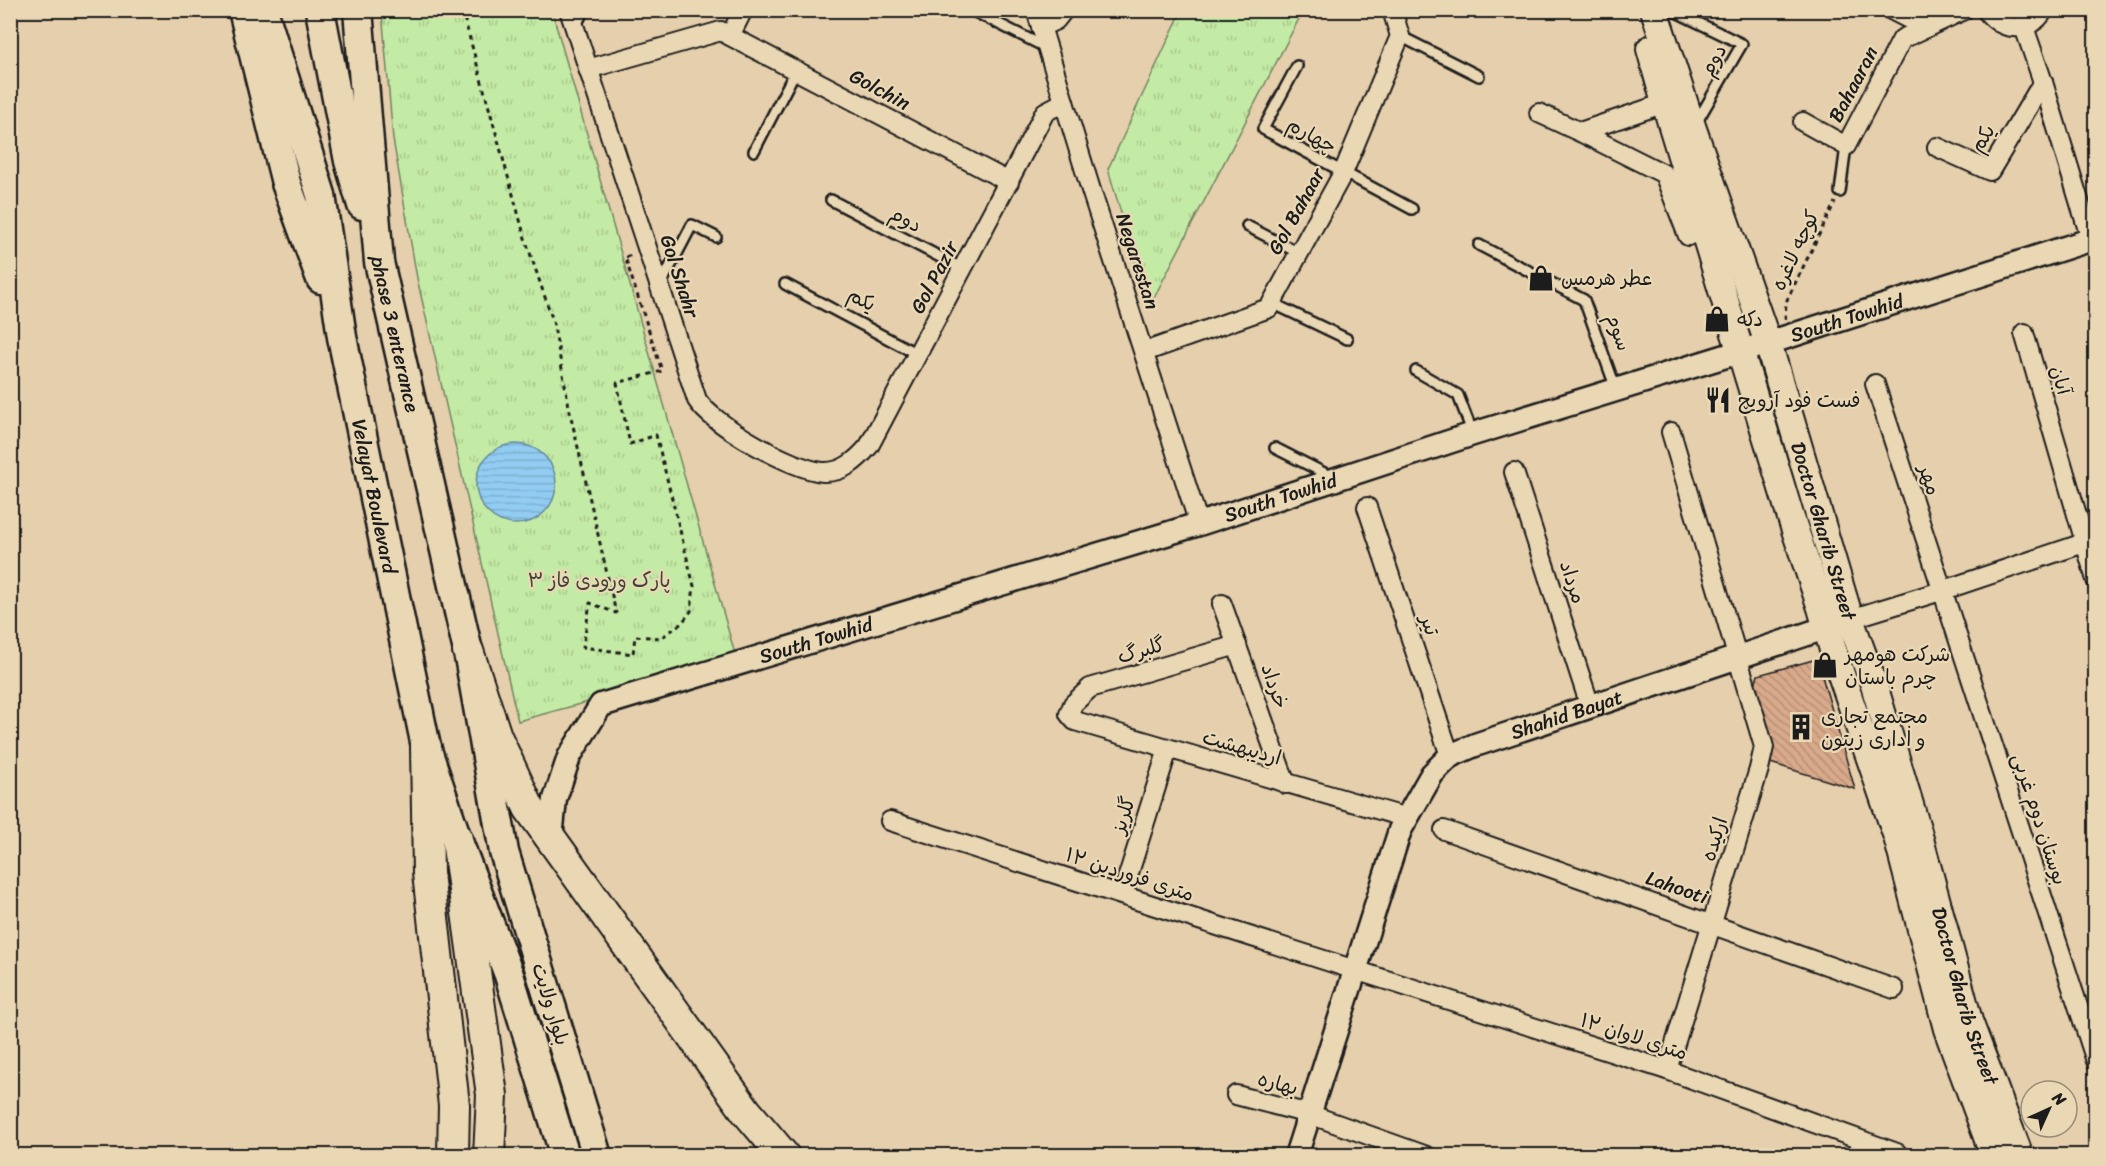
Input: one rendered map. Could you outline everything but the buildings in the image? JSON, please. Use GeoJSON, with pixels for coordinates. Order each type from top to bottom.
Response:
{"type":"FeatureCollection","features":[{"type":"Feature","properties":{"kind":"highway"},"geometry":{"type":"LineString","coordinates":[[468,651],[496,736],[530,808],[746,1111],[784,1155]]}},
{"type":"Feature","properties":{"kind":"highway"},"geometry":{"type":"LineString","coordinates":[[426,747],[428,873],[454,1105],[453,1155]]}},
{"type":"Feature","properties":{"kind":"highway"},"geometry":{"type":"LineString","coordinates":[[457,840],[492,1095],[489,1155]]}},
{"type":"Feature","properties":{"kind":"main road"},"geometry":{"type":"LineString","coordinates":[[243,10],[286,183],[342,337]]}},
{"type":"Feature","properties":{"kind":"main road","name":"Velayat Boulevard"},"geometry":{"type":"LineString","coordinates":[[263,10],[321,195],[342,337],[426,747],[457,840],[509,975],[565,1155]]}},
{"type":"Feature","properties":{"kind":"main road"},"geometry":{"type":"LineString","coordinates":[[321,10],[349,161],[379,262]]}},
{"type":"Feature","properties":{"kind":"main road","name":"phase 3 enterance"},"geometry":{"type":"LineString","coordinates":[[358,10],[379,262],[468,651]]}},
{"type":"Feature","properties":{"kind":"main road","name":"Doctor Gharib Street"},"geometry":{"type":"LineString","coordinates":[[1640,10],[1665,103],[1791,518],[1839,623],[1874,685],[1917,828],[1969,1021],[2020,1155]]}},
{"type":"Feature","properties":{"kind":"main road","name":"Doctor Gharib Street"},"geometry":{"type":"LineString","coordinates":[[1654,10],[1768,343],[1839,623],[1835,657],[1897,837],[1947,1029],[1994,1155]]}},
{"type":"Feature","properties":{"kind":"main road"},"geometry":{"type":"LineString","coordinates":[[468,651],[504,852],[597,1155]]}},
{"type":"Feature","properties":{"kind":"street","name":"Gol Shahr"},"geometry":{"type":"LineString","coordinates":[[569,10],[697,400],[702,408],[730,429],[794,464],[823,472],[839,470]]}},
{"type":"Feature","properties":{"kind":"street"},"geometry":{"type":"LineString","coordinates":[[588,69],[721,31],[730,36],[743,10]]}},
{"type":"Feature","properties":{"kind":"street"},"geometry":{"type":"LineString","coordinates":[[1039,19],[1056,20],[1064,10]]}},
{"type":"Feature","properties":{"kind":"street"},"geometry":{"type":"LineString","coordinates":[[1392,10],[1400,36]]}},
{"type":"Feature","properties":{"kind":"street"},"geometry":{"type":"LineString","coordinates":[[1891,10],[1926,28]]}},
{"type":"Feature","properties":{"kind":"street","name":"Bahaaran"},"geometry":{"type":"LineString","coordinates":[[1846,146],[1902,39],[1964,10]]}},
{"type":"Feature","properties":{"kind":"street"},"geometry":{"type":"LineString","coordinates":[[1986,10],[1994,21],[2016,28],[2036,21],[2044,10]]}},
{"type":"Feature","properties":{"kind":"street","name":"Negarestan"},"geometry":{"type":"LineString","coordinates":[[1039,19],[1199,524]]}},
{"type":"Feature","properties":{"kind":"street"},"geometry":{"type":"LineString","coordinates":[[2024,27],[2093,239]]}},
{"type":"Feature","properties":{"kind":"street","name":"Golchin"},"geometry":{"type":"LineString","coordinates":[[730,36],[1009,182]]}},
{"type":"Feature","properties":{"kind":"street","name":"Gol Bahaar"},"geometry":{"type":"LineString","coordinates":[[1272,303],[1343,173],[1400,36]]}},
{"type":"Feature","properties":{"kind":"street","name":"یکم"},"geometry":{"type":"LineString","coordinates":[[1937,147],[1990,171],[2043,82]]}},
{"type":"Feature","properties":{"kind":"street","name":"Gol Pazir"},"geometry":{"type":"LineString","coordinates":[[839,470],[859,458],[869,446],[919,355],[1045,112],[1064,102]]}},
{"type":"Feature","properties":{"kind":"street"},"geometry":{"type":"LineString","coordinates":[[1580,132],[1665,103]]}},
{"type":"Feature","properties":{"kind":"street"},"geometry":{"type":"LineString","coordinates":[[1539,113],[1664,174],[1688,236]]}},
{"type":"Feature","properties":{"kind":"street"},"geometry":{"type":"LineString","coordinates":[[1803,122],[1846,146]]}},
{"type":"Feature","properties":{"kind":"street","name":"South Towhid"},"geometry":{"type":"LineString","coordinates":[[551,838],[555,799],[569,757],[601,705],[1199,524],[1473,434],[2093,239]]}},
{"type":"Feature","properties":{"kind":"street"},"geometry":{"type":"LineString","coordinates":[[1144,352],[1269,308],[1272,303]]}},
{"type":"Feature","properties":{"kind":"street","name":"آبان"},"geometry":{"type":"LineString","coordinates":[[2024,333],[2090,541],[2096,580]]}},
{"type":"Feature","properties":{"kind":"street","name":"مهر"},"geometry":{"type":"LineString","coordinates":[[1875,384],[1941,591]]}},
{"type":"Feature","properties":{"kind":"street","name":"ارکیده"},"geometry":{"type":"LineString","coordinates":[[1667,1070],[1760,769],[1764,747],[1671,432]]}},
{"type":"Feature","properties":{"kind":"street","name":"مرداد"},"geometry":{"type":"LineString","coordinates":[[1514,472],[1590,706]]}},
{"type":"Feature","properties":{"kind":"street","name":"تیر"},"geometry":{"type":"LineString","coordinates":[[1367,507],[1450,756]]}},
{"type":"Feature","properties":{"kind":"street","name":"Shahid Bayat"},"geometry":{"type":"LineString","coordinates":[[1296,1155],[1400,830],[1432,774],[1450,756],[1475,745],[1736,656],[2090,541]]}},
{"type":"Feature","properties":{"kind":"street","name":"بوستان دوم غربی"},"geometry":{"type":"LineString","coordinates":[[1941,591],[2096,1061]]}},
{"type":"Feature","properties":{"kind":"street","name":"خرداد"},"geometry":{"type":"LineString","coordinates":[[1222,604],[1286,784]]}},
{"type":"Feature","properties":{"kind":"street","name":"گلبرگ"},"geometry":{"type":"LineString","coordinates":[[1069,714],[1073,704],[1090,688],[1237,645]]}},
{"type":"Feature","properties":{"kind":"street","name":"اردیبهشت"},"geometry":{"type":"LineString","coordinates":[[1069,714],[1075,721],[1407,818]]}},
{"type":"Feature","properties":{"kind":"street","name":"گلریز"},"geometry":{"type":"LineString","coordinates":[[1122,895],[1168,749]]}},
{"type":"Feature","properties":{"kind":"street","name":"۱۲ متری فروردین"},"geometry":{"type":"LineString","coordinates":[[890,821],[1355,970]]}},
{"type":"Feature","properties":{"kind":"street","name":"Lahooti"},"geometry":{"type":"LineString","coordinates":[[1444,830],[1894,989]]}},
{"type":"Feature","properties":{"kind":"street","name":"۱۲ متری لاوان"},"geometry":{"type":"LineString","coordinates":[[1355,970],[1667,1070],[1897,1153]]}},
{"type":"Feature","properties":{"kind":"street","name":"بهاره"},"geometry":{"type":"LineString","coordinates":[[1236,1095],[1309,1114],[1427,1155]]}},
{"type":"Feature","properties":{"kind":"lane"},"geometry":{"type":"LineString","coordinates":[[574,28],[584,10]]}},
{"type":"Feature","properties":{"kind":"lane"},"geometry":{"type":"LineString","coordinates":[[971,10],[1048,49]]}},
{"type":"Feature","properties":{"kind":"lane","name":"دوم"},"geometry":{"type":"LineString","coordinates":[[1672,10],[1742,44],[1693,129]]}},
{"type":"Feature","properties":{"kind":"lane"},"geometry":{"type":"LineString","coordinates":[[1400,36],[1479,76]]}},
{"type":"Feature","properties":{"kind":"lane","name":"چهارم"},"geometry":{"type":"LineString","coordinates":[[1297,66],[1263,129],[1343,173]]}},
{"type":"Feature","properties":{"kind":"lane"},"geometry":{"type":"LineString","coordinates":[[754,151],[796,70]]}},
{"type":"Feature","properties":{"kind":"lane"},"geometry":{"type":"LineString","coordinates":[[1840,192],[1846,146]]}},
{"type":"Feature","properties":{"kind":"lane"},"geometry":{"type":"LineString","coordinates":[[1343,173],[1412,209]]}},
{"type":"Feature","properties":{"kind":"lane","name":"دوم"},"geometry":{"type":"LineString","coordinates":[[831,200],[963,269]]}},
{"type":"Feature","properties":{"kind":"lane"},"geometry":{"type":"LineString","coordinates":[[660,286],[692,225],[716,237]]}},
{"type":"Feature","properties":{"kind":"lane"},"geometry":{"type":"LineString","coordinates":[[1246,226],[1299,253]]}},
{"type":"Feature","properties":{"kind":"lane","name":"سوم"},"geometry":{"type":"LineString","coordinates":[[1479,245],[1584,300],[1616,390]]}},
{"type":"Feature","properties":{"kind":"lane","name":"یکم"},"geometry":{"type":"LineString","coordinates":[[785,284],[919,355]]}},
{"type":"Feature","properties":{"kind":"lane"},"geometry":{"type":"LineString","coordinates":[[1272,303],[1347,339]]}},
{"type":"Feature","properties":{"kind":"lane"},"geometry":{"type":"LineString","coordinates":[[1416,371],[1458,395],[1473,434]]}},
{"type":"Feature","properties":{"kind":"lane"},"geometry":{"type":"LineString","coordinates":[[1275,448],[1337,480]]}},
{"type":"Feature","properties":{"kind":"path"},"geometry":{"type":"LineString","coordinates":[[462,10],[525,238],[553,321],[571,417],[616,613],[590,603],[583,647],[633,654],[635,636],[661,638],[682,623],[692,611],[694,586],[656,435],[630,444],[617,383],[662,370],[626,257],[648,250]]}},
{"type":"Feature","properties":{"kind":"path","name":"کوچه لاغره"},"geometry":{"type":"LineString","coordinates":[[1785,322],[1786,302],[1840,192]]}},
{"type":"Feature","properties":{"kind":"green space"},"geometry":{"type":"Polygon","coordinates":[[[1182,10],[1303,11],[1149,307],[1108,169],[1182,10]]]}},
{"type":"Feature","properties":{"kind":"green space","name":"پارک ورودی فاز ۳"},"geometry":{"type":"Polygon","coordinates":[[[382,11],[552,11],[737,661],[518,721],[417,278],[393,139],[382,11]]]}},
{"type":"Feature","properties":{"kind":"water"},"geometry":{"type":"Polygon","coordinates":[[[516,444],[531,447],[544,456],[553,469],[556,484],[553,499],[544,512],[531,521],[516,524],[501,521],[488,512],[479,499],[476,484],[479,469],[488,456],[501,447],[516,444]]]}},
{"type":"Feature","properties":{"kind":"place","name":"عطر هرمس"},"geometry":{"type":"Point","coordinates":[1541,278]}},
{"type":"Feature","properties":{"kind":"place","name":"دکه"},"geometry":{"type":"Point","coordinates":[1717,319]}},
{"type":"Feature","properties":{"kind":"place","name":"فست فود آرویچ"},"geometry":{"type":"Point","coordinates":[1718,400]}},
{"type":"Feature","properties":{"kind":"place","name":"شرکت هومهر چرم باستان"},"geometry":{"type":"Point","coordinates":[1825,665]}},
{"type":"Feature","properties":{"kind":"place","name":"مجتمع تجاری و اداری زیتون"},"geometry":{"type":"Point","coordinates":[1801,727]}}]}
